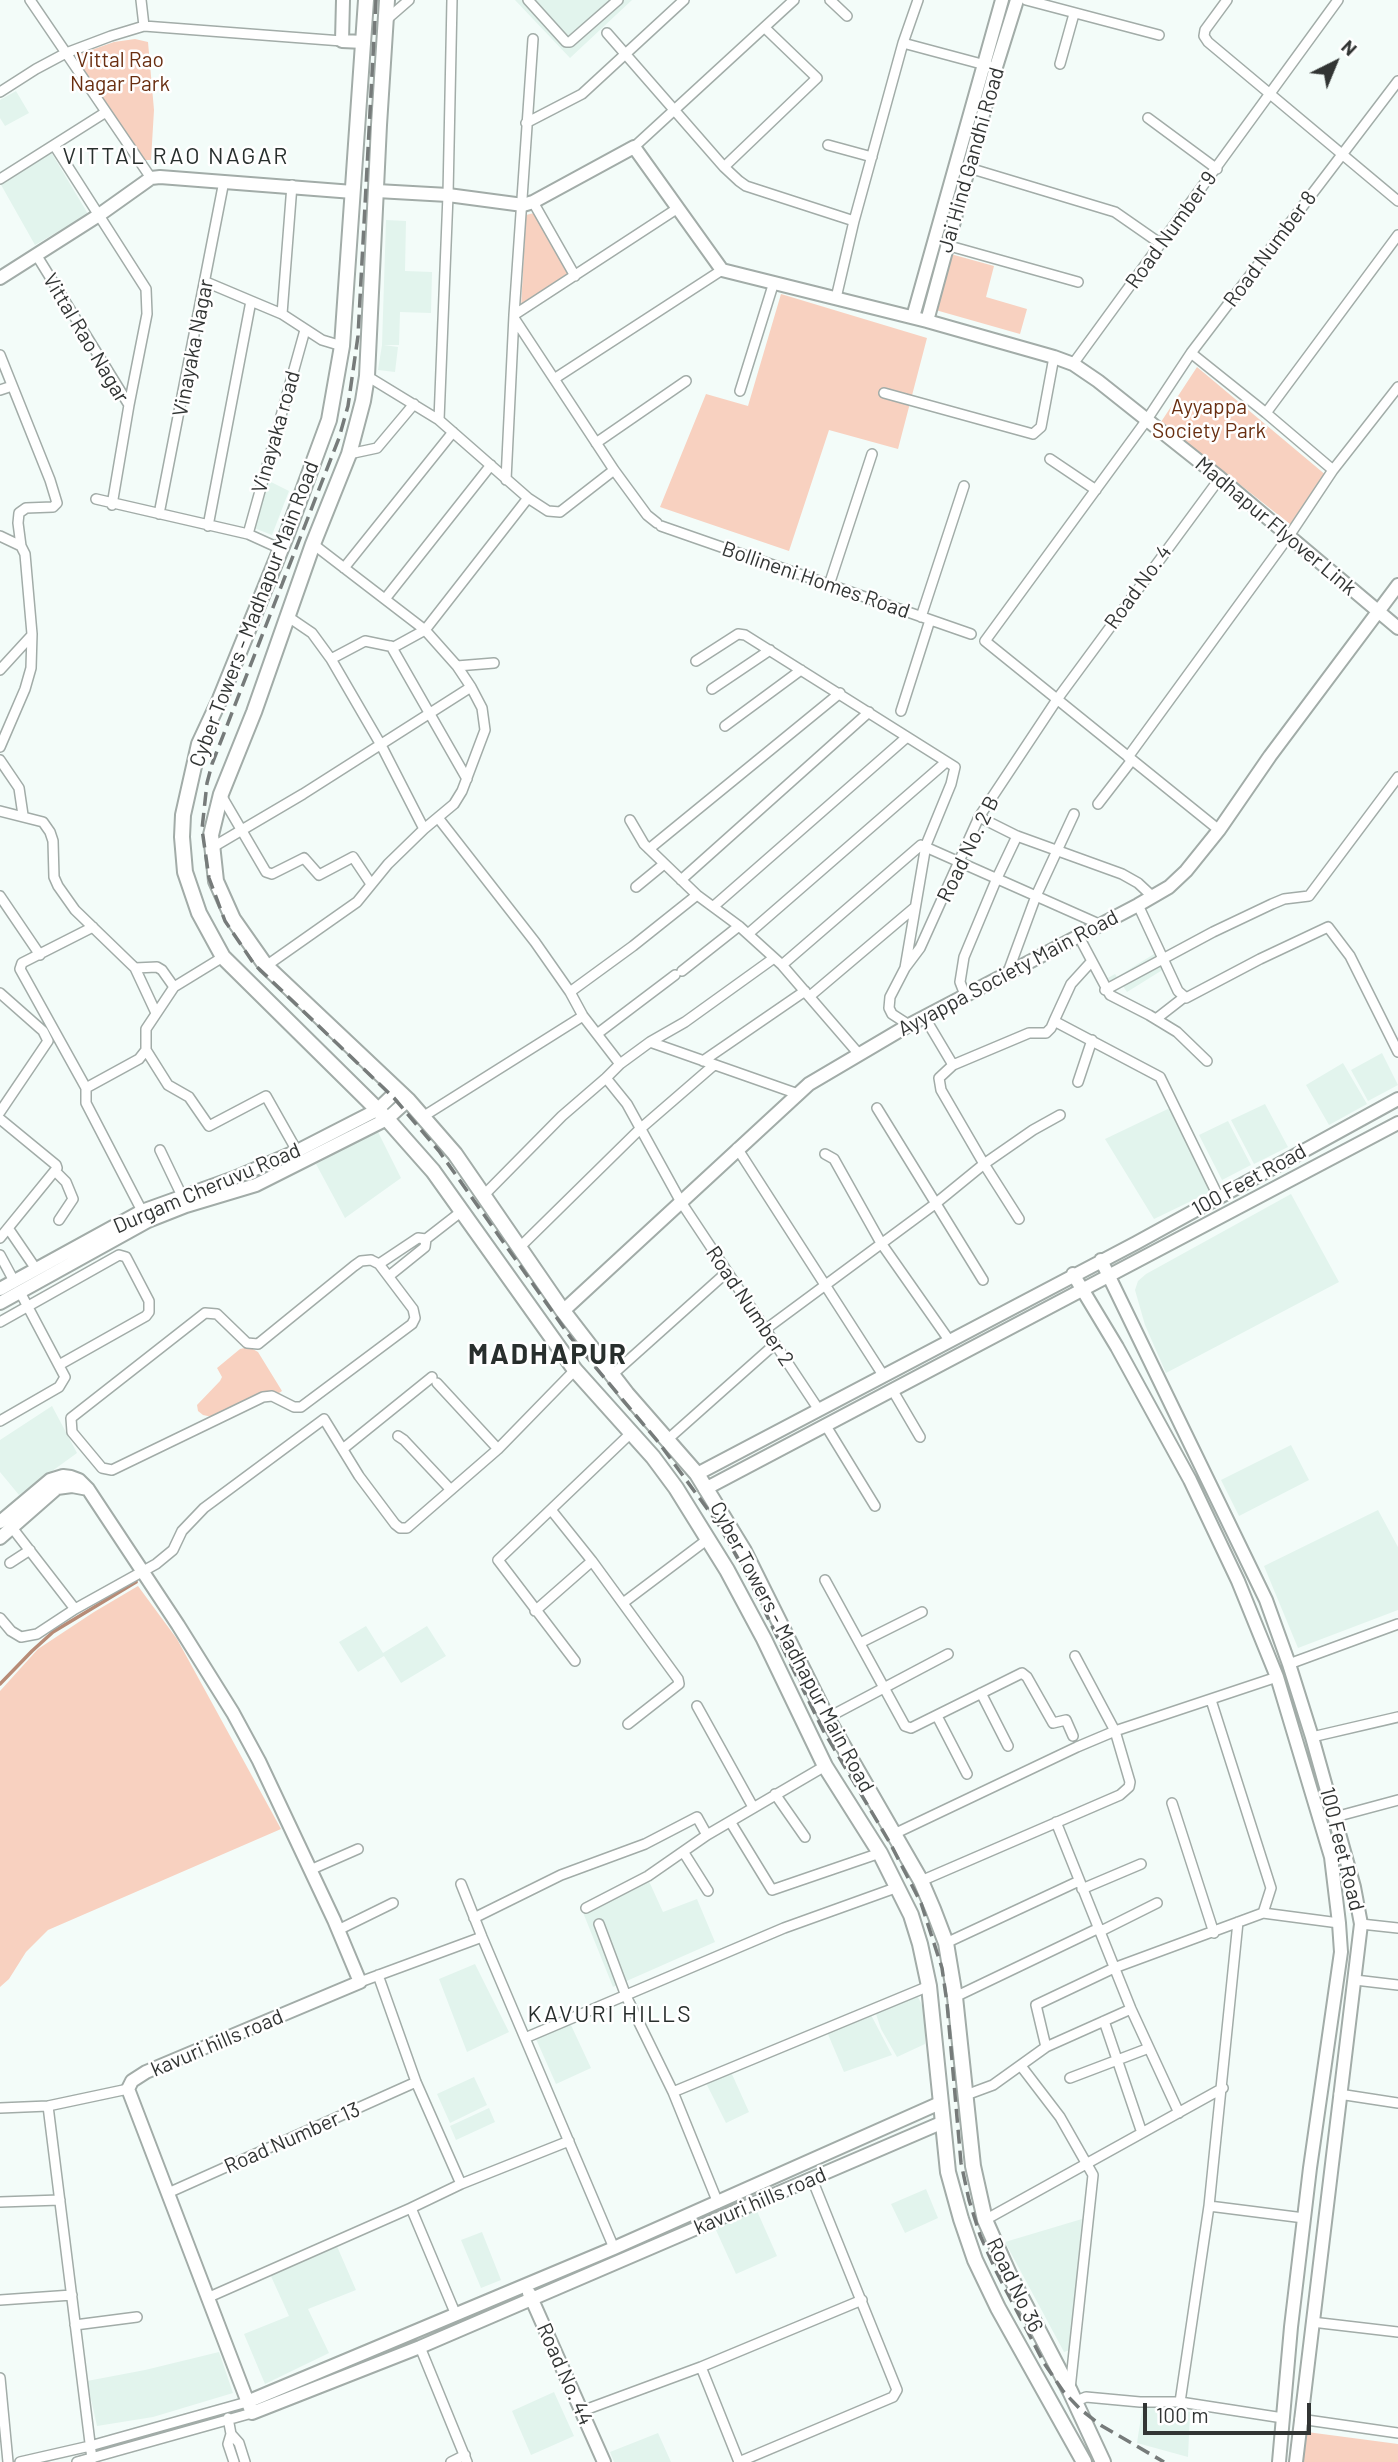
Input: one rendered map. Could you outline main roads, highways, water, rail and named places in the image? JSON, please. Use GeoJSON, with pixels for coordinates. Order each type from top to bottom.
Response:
{"type":"FeatureCollection","features":[{"type":"Feature","properties":{"kind":"main road","name":"Cyber Towers - Madhapur Main Road"},"geometry":{"type":"LineString","coordinates":[[366,0],[342,346],[329,420],[281,549],[200,744],[183,815],[181,837],[185,872],[199,913],[223,957],[382,1115],[433,1171],[575,1370],[653,1457],[676,1488],[727,1570],[764,1639],[825,1766],[898,1886],[920,1944],[929,1986],[941,2123]]}},
{"type":"Feature","properties":{"kind":"main road","name":"Cyber Towers - Madhapur Main Road"},"geometry":{"type":"LineString","coordinates":[[387,0],[368,376],[349,454],[313,544],[254,712],[220,794],[211,835],[216,881],[241,933],[266,966],[424,1116],[485,1194],[563,1311],[612,1375],[697,1475],[757,1574],[827,1718],[921,1881],[946,1943],[966,2095]]}},
{"type":"Feature","properties":{"kind":"main road","name":"Road No 36"},"geometry":{"type":"LineString","coordinates":[[966,2095],[973,2166],[985,2220],[1011,2280],[1072,2396],[1103,2462]]}},
{"type":"Feature","properties":{"kind":"main road","name":"Road No 36"},"geometry":{"type":"LineString","coordinates":[[941,2123],[948,2172],[975,2260],[1084,2462]]}},
{"type":"Feature","properties":{"kind":"main road"},"geometry":{"type":"LineString","coordinates":[[988,2288],[1011,2280]]}},
{"type":"Feature","properties":{"kind":"waterway"},"geometry":{"type":"LineString","coordinates":[[0,1684],[53,1632],[136,1582]]}},
{"type":"Feature","properties":{"kind":"railway"},"geometry":{"type":"LineString","coordinates":[[376,0],[358,336],[348,406],[339,438],[212,764],[202,829],[209,878],[225,921],[254,964],[394,1098],[439,1151],[571,1338],[659,1443],[717,1522],[746,1573],[823,1730],[890,1843],[921,1903],[942,1968],[961,2163],[980,2235],[996,2271],[1044,2363],[1063,2391],[1102,2426],[1164,2462]]}},
{"type":"Feature","properties":{"kind":"district","name":"VITTAL RAO NAGAR"},"geometry":{"type":"Point","coordinates":[176,156]}},
{"type":"Feature","properties":{"kind":"district","name":"MADHAPUR"},"geometry":{"type":"Point","coordinates":[548,1355]}},
{"type":"Feature","properties":{"kind":"district","name":"KAVURI HILLS"},"geometry":{"type":"Point","coordinates":[610,2014]}},
{"type":"Feature","properties":{"kind":"park label","name":"Vittal Rao Nagar Park"},"geometry":{"type":"Point","coordinates":[120,72]}},
{"type":"Feature","properties":{"kind":"park label","name":"Ayyappa Society Park"},"geometry":{"type":"Point","coordinates":[1209,419]}}]}
